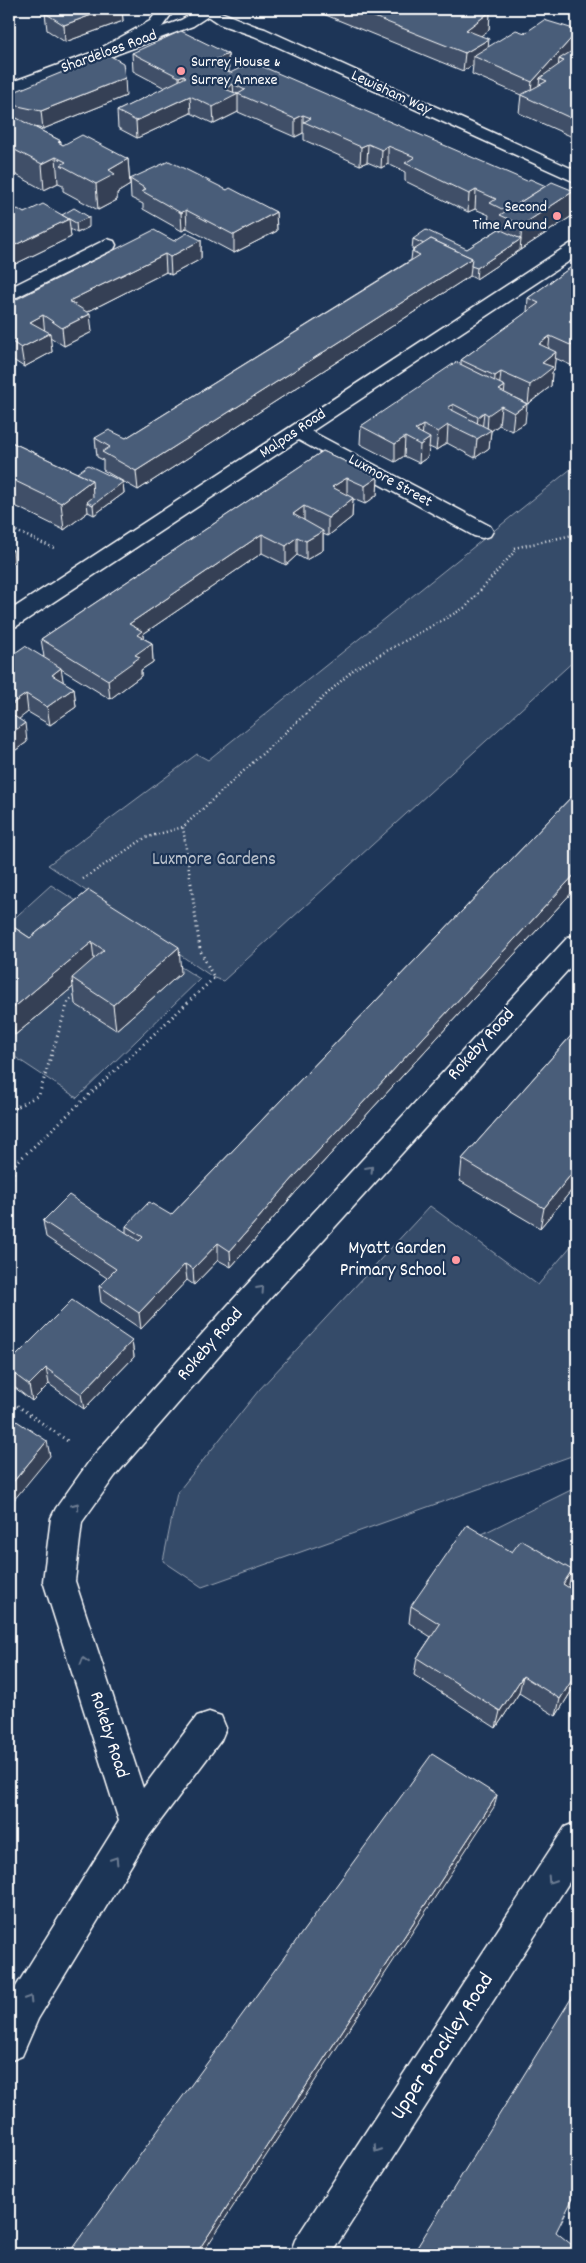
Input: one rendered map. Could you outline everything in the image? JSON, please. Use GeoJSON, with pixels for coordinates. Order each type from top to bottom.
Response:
{"type":"FeatureCollection","features":[{"type":"Feature","properties":{"kind":"main road"},"geometry":{"type":"LineString","coordinates":[[107,52],[156,24],[166,9]]}},
{"type":"Feature","properties":{"kind":"main road","name":"Shardeloes Road"},"geometry":{"type":"LineString","coordinates":[[9,89],[187,23],[208,9]]}},
{"type":"Feature","properties":{"kind":"main road","name":"Lewisham Way"},"geometry":{"type":"LineString","coordinates":[[208,9],[237,27],[259,32],[577,178]]}},
{"type":"Feature","properties":{"kind":"main road"},"geometry":{"type":"LineString","coordinates":[[255,15],[259,32]]}},
{"type":"Feature","properties":{"kind":"main road"},"geometry":{"type":"LineString","coordinates":[[9,295],[106,245]]}},
{"type":"Feature","properties":{"kind":"main road","name":"Malpas Road"},"geometry":{"type":"LineString","coordinates":[[9,620],[577,248]]}},
{"type":"Feature","properties":{"kind":"main road","name":"Luxmore Street"},"geometry":{"type":"LineString","coordinates":[[298,432],[482,531]]}},
{"type":"Feature","properties":{"kind":"main road","name":"Rokeby Road"},"geometry":{"type":"LineString","coordinates":[[137,1824],[59,1581],[67,1518],[104,1466],[367,1171],[577,944]]}},
{"type":"Feature","properties":{"kind":"main road"},"geometry":{"type":"LineString","coordinates":[[9,2043],[25,2006],[137,1824],[209,1728]]}},
{"type":"Feature","properties":{"kind":"main road","name":"Upper Brockley Road"},"geometry":{"type":"LineString","coordinates":[[309,2254],[577,1839]]}},
{"type":"Feature","properties":{"kind":"path"},"geometry":{"type":"LineString","coordinates":[[9,528],[60,551]]}},
{"type":"Feature","properties":{"kind":"path"},"geometry":{"type":"LineString","coordinates":[[482,531],[517,549]]}},
{"type":"Feature","properties":{"kind":"path"},"geometry":{"type":"LineString","coordinates":[[83,879],[145,838],[183,827],[354,669],[466,607],[517,549],[577,534]]}},
{"type":"Feature","properties":{"kind":"path"},"geometry":{"type":"LineString","coordinates":[[9,1202],[15,1164],[214,978],[200,950],[183,827]]}},
{"type":"Feature","properties":{"kind":"path"},"geometry":{"type":"LineString","coordinates":[[9,1110],[39,1095],[68,1002],[80,990]]}},
{"type":"Feature","properties":{"kind":"path"},"geometry":{"type":"LineString","coordinates":[[9,1400],[104,1466]]}},
{"type":"Feature","properties":{"kind":"green space","name":"Luxmore Gardens"},"geometry":{"type":"Polygon","coordinates":[[[577,464],[577,658],[223,981],[214,978],[48,865],[197,754],[208,760],[577,464]]]}},
{"type":"Feature","properties":{"kind":"green space"},"geometry":{"type":"Polygon","coordinates":[[[51,885],[200,979],[77,1098],[15,1057],[15,1035],[95,968],[180,974],[9,947],[9,923],[51,885]]]}},
{"type":"Feature","properties":{"kind":"green space"},"geometry":{"type":"Polygon","coordinates":[[[430,1206],[538,1285],[577,1239],[577,1454],[202,1587],[163,1561],[177,1493],[259,1390],[430,1206]]]}},
{"type":"Feature","properties":{"kind":"green space"},"geometry":{"type":"Polygon","coordinates":[[[577,1487],[577,1613],[464,1543],[577,1487]]]}},
{"type":"Feature","properties":{"kind":"building"},"geometry":{"type":"Polygon","coordinates":[[[57,9],[108,9],[64,25],[45,13],[57,9]]]}},
{"type":"Feature","properties":{"kind":"building"},"geometry":{"type":"Polygon","coordinates":[[[354,9],[440,9],[448,11],[451,9],[477,9],[490,12],[466,30],[489,39],[465,53],[354,9]]]}},
{"type":"Feature","properties":{"kind":"building"},"geometry":{"type":"Polygon","coordinates":[[[544,20],[577,30],[577,32],[532,82],[473,56],[516,30],[525,33],[544,20]]]}},
{"type":"Feature","properties":{"kind":"building"},"geometry":{"type":"Polygon","coordinates":[[[181,31],[228,54],[208,63],[230,73],[252,62],[527,181],[530,179],[546,186],[506,211],[490,203],[496,199],[476,190],[469,194],[405,163],[415,157],[388,146],[382,150],[368,144],[361,147],[304,122],[311,118],[303,115],[295,119],[238,94],[213,107],[190,96],[136,121],[117,111],[186,77],[184,75],[179,77],[132,53],[181,31]],[[233,84],[225,89],[238,94],[245,90],[233,84]]]}},
{"type":"Feature","properties":{"kind":"building"},"geometry":{"type":"Polygon","coordinates":[[[577,48],[577,121],[521,95],[547,81],[540,78],[564,61],[559,59],[577,48]]]}},
{"type":"Feature","properties":{"kind":"building"},"geometry":{"type":"Polygon","coordinates":[[[107,54],[123,63],[125,78],[41,111],[18,106],[9,100],[9,94],[107,54]]]}},
{"type":"Feature","properties":{"kind":"building"},"geometry":{"type":"Polygon","coordinates":[[[9,114],[61,141],[58,142],[63,145],[82,135],[128,159],[109,170],[115,174],[96,184],[61,165],[66,162],[56,157],[42,164],[9,147],[9,114]]]}},
{"type":"Feature","properties":{"kind":"building"},"geometry":{"type":"Polygon","coordinates":[[[169,161],[227,190],[230,188],[276,212],[234,235],[186,210],[181,213],[142,191],[146,189],[130,179],[169,161]]]}},
{"type":"Feature","properties":{"kind":"building"},"geometry":{"type":"Polygon","coordinates":[[[552,182],[574,191],[522,225],[500,215],[552,182]]]}},
{"type":"Feature","properties":{"kind":"building"},"geometry":{"type":"Polygon","coordinates":[[[43,204],[69,219],[9,248],[9,213],[18,209],[24,213],[43,204]]]}},
{"type":"Feature","properties":{"kind":"building"},"geometry":{"type":"Polygon","coordinates":[[[74,208],[89,217],[76,223],[62,215],[74,208]]]}},
{"type":"Feature","properties":{"kind":"building"},"geometry":{"type":"Polygon","coordinates":[[[499,229],[521,239],[477,268],[471,266],[472,258],[431,239],[424,244],[413,239],[426,230],[467,249],[499,229]]]}},
{"type":"Feature","properties":{"kind":"building"},"geometry":{"type":"Polygon","coordinates":[[[154,230],[174,241],[187,233],[201,240],[170,257],[165,254],[69,301],[90,314],[62,328],[43,315],[30,322],[50,333],[21,348],[9,340],[9,303],[154,230]]]}},
{"type":"Feature","properties":{"kind":"building"},"geometry":{"type":"Polygon","coordinates":[[[431,239],[472,258],[136,471],[102,452],[110,447],[95,438],[109,430],[126,438],[420,255],[412,251],[431,239]]]}},
{"type":"Feature","properties":{"kind":"building"},"geometry":{"type":"Polygon","coordinates":[[[577,263],[577,319],[574,317],[569,321],[577,324],[577,348],[550,336],[539,344],[556,352],[542,363],[553,367],[530,385],[501,372],[495,376],[461,360],[539,303],[528,298],[577,263]]]}},
{"type":"Feature","properties":{"kind":"building"},"geometry":{"type":"Polygon","coordinates":[[[456,362],[505,386],[499,390],[527,404],[514,413],[501,406],[488,415],[484,412],[478,417],[453,404],[448,408],[491,430],[477,439],[448,425],[438,432],[423,425],[415,430],[430,438],[420,445],[405,437],[395,444],[361,426],[456,362]]]}},
{"type":"Feature","properties":{"kind":"building"},"geometry":{"type":"Polygon","coordinates":[[[9,441],[92,480],[61,503],[9,478],[9,441]]]}},
{"type":"Feature","properties":{"kind":"building"},"geometry":{"type":"Polygon","coordinates":[[[323,451],[378,477],[365,486],[347,478],[332,487],[353,498],[328,518],[304,506],[293,514],[323,531],[306,541],[297,537],[286,546],[262,534],[129,624],[142,631],[137,635],[152,643],[135,655],[140,657],[108,680],[41,639],[323,451]]]}},
{"type":"Feature","properties":{"kind":"building"},"geometry":{"type":"Polygon","coordinates":[[[88,465],[123,482],[93,505],[87,502],[93,497],[92,480],[77,473],[88,465]]]}},
{"type":"Feature","properties":{"kind":"building"},"geometry":{"type":"Polygon","coordinates":[[[25,646],[61,668],[52,675],[74,688],[47,707],[26,694],[9,706],[9,657],[25,646]]]}},
{"type":"Feature","properties":{"kind":"building"},"geometry":{"type":"Polygon","coordinates":[[[9,713],[25,723],[9,735],[9,713]]]}},
{"type":"Feature","properties":{"kind":"building"},"geometry":{"type":"Polygon","coordinates":[[[577,791],[577,872],[295,1176],[230,1251],[218,1243],[193,1269],[185,1264],[139,1313],[99,1286],[116,1269],[43,1221],[69,1195],[139,1241],[143,1237],[126,1226],[149,1202],[171,1215],[577,791]]]}},
{"type":"Feature","properties":{"kind":"building"},"geometry":{"type":"Polygon","coordinates":[[[89,890],[179,947],[113,1005],[72,978],[104,950],[92,942],[11,1010],[9,1008],[9,924],[30,938],[89,890]]]}},
{"type":"Feature","properties":{"kind":"building"},"geometry":{"type":"Polygon","coordinates":[[[577,1029],[577,1167],[544,1208],[462,1159],[577,1029]]]}},
{"type":"Feature","properties":{"kind":"building"},"geometry":{"type":"Polygon","coordinates":[[[72,1300],[132,1341],[81,1394],[46,1368],[29,1385],[9,1370],[9,1363],[72,1300]]]}},
{"type":"Feature","properties":{"kind":"building"},"geometry":{"type":"Polygon","coordinates":[[[9,1416],[47,1441],[9,1487],[9,1416]]]}},
{"type":"Feature","properties":{"kind":"building"},"geometry":{"type":"Polygon","coordinates":[[[467,1525],[512,1552],[521,1540],[572,1570],[563,1584],[577,1593],[577,1672],[560,1699],[523,1676],[500,1711],[417,1658],[440,1624],[411,1606],[467,1525]]]}},
{"type":"Feature","properties":{"kind":"building"},"geometry":{"type":"Polygon","coordinates":[[[432,1754],[497,1795],[196,2254],[68,2254],[432,1754]]]}},
{"type":"Feature","properties":{"kind":"building"},"geometry":{"type":"Polygon","coordinates":[[[577,1989],[577,2190],[556,2232],[577,2249],[577,2254],[413,2254],[577,1989]]]}},
{"type":"Feature","properties":{"kind":"place","name":"Surrey House & Surrey Annexe"},"geometry":{"type":"Point","coordinates":[181,71]}},
{"type":"Feature","properties":{"kind":"place","name":"Second Time Around"},"geometry":{"type":"Point","coordinates":[557,216]}},
{"type":"Feature","properties":{"kind":"place","name":"Myatt Garden Primary School"},"geometry":{"type":"Point","coordinates":[456,1260]}}]}
